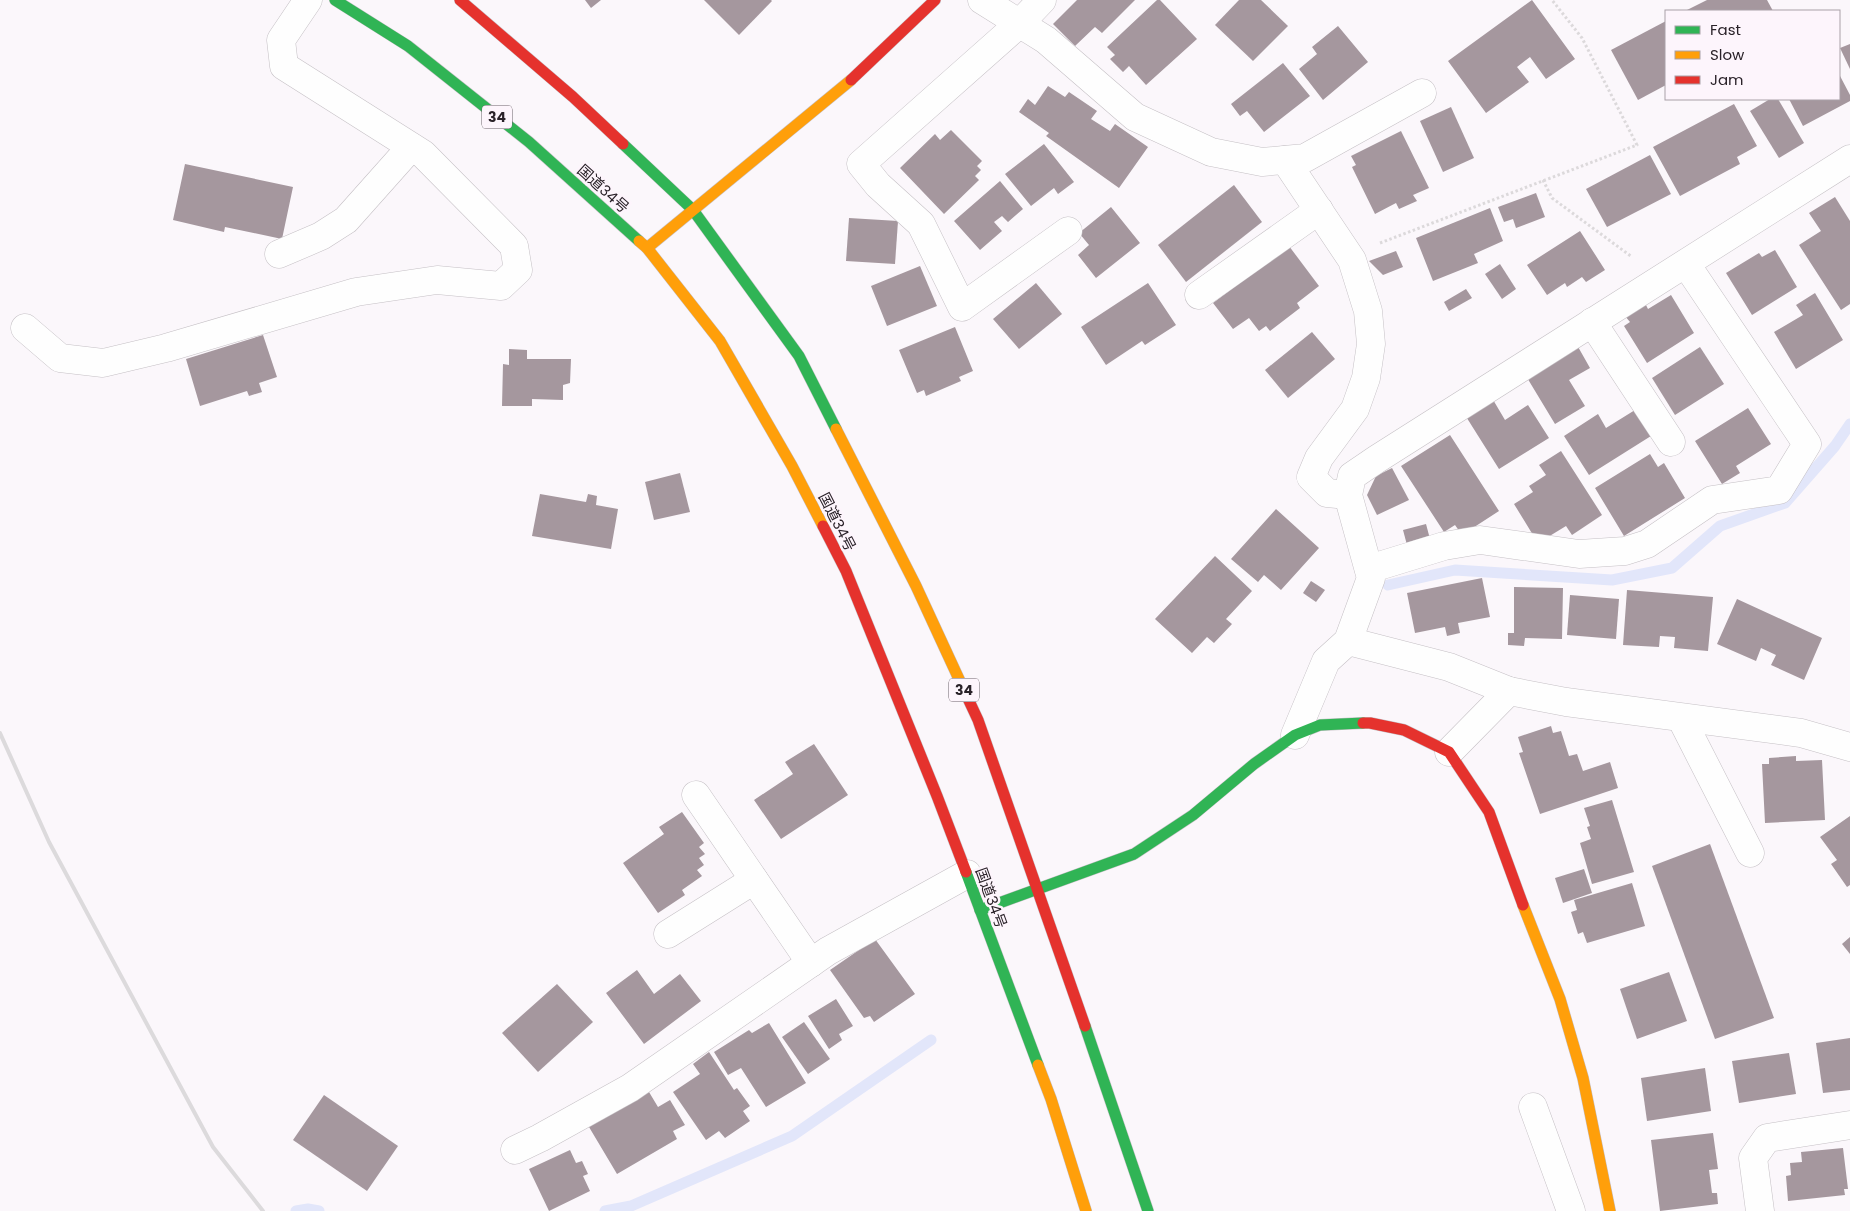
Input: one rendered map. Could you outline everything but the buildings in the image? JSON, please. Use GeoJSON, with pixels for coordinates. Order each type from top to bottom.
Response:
{"type":"FeatureCollection","features":[{"type":"Feature","properties":{"kind":"main road","name":"国道34号"},"geometry":{"type":"LineString","coordinates":[[335,0],[408,46],[529,142],[647,248],[720,341],[792,466],[846,571],[967,874],[1050,1099],[1086,1211]]}},
{"type":"Feature","properties":{"kind":"main road","name":"34"},"geometry":{"type":"LineString","coordinates":[[460,0],[573,97],[693,210],[798,356],[916,586],[978,720],[1148,1211]]}},
{"type":"Feature","properties":{"kind":"main road"},"geometry":{"type":"LineString","coordinates":[[647,248],[852,79],[935,0]]}},
{"type":"Feature","properties":{"kind":"main road"},"geometry":{"type":"LineString","coordinates":[[980,910],[1134,854],[1193,815],[1254,764],[1296,735],[1320,725],[1370,722],[1404,730],[1449,752],[1489,812],[1560,998],[1583,1078],[1610,1211]]}},
{"type":"Feature","properties":{"kind":"street"},"geometry":{"type":"LineString","coordinates":[[25,328],[60,358],[103,363],[166,348],[356,292],[437,280],[501,286],[518,270],[514,246],[423,154],[284,66],[281,40],[308,0]]}},
{"type":"Feature","properties":{"kind":"street"},"geometry":{"type":"LineString","coordinates":[[982,0],[1046,40],[1135,117],[1211,152],[1262,162],[1305,158],[1422,94]]}},
{"type":"Feature","properties":{"kind":"street"},"geometry":{"type":"LineString","coordinates":[[1042,0],[1020,24],[861,164],[878,185],[920,224],[962,307],[1068,232]]}},
{"type":"Feature","properties":{"kind":"street"},"geometry":{"type":"LineString","coordinates":[[279,254],[321,236],[346,220],[412,147]]}},
{"type":"Feature","properties":{"kind":"street"},"geometry":{"type":"LineString","coordinates":[[1296,735],[1326,661],[1348,642],[1371,578],[1348,495],[1352,476],[1850,159]]}},
{"type":"Feature","properties":{"kind":"street"},"geometry":{"type":"LineString","coordinates":[[1285,160],[1352,260],[1368,311],[1371,344],[1366,378],[1355,409],[1319,458],[1311,477],[1327,493],[1348,495]]}},
{"type":"Feature","properties":{"kind":"street"},"geometry":{"type":"LineString","coordinates":[[1199,295],[1318,210]]}},
{"type":"Feature","properties":{"kind":"street"},"geometry":{"type":"LineString","coordinates":[[1369,569],[1444,546],[1480,540],[1579,554],[1625,551],[1648,544],[1712,500],[1779,490],[1807,444],[1686,264]]}},
{"type":"Feature","properties":{"kind":"street"},"geometry":{"type":"LineString","coordinates":[[1592,322],[1671,442]]}},
{"type":"Feature","properties":{"kind":"street"},"geometry":{"type":"LineString","coordinates":[[1348,642],[1449,667],[1509,691],[1566,702],[1801,733],[1850,748]]}},
{"type":"Feature","properties":{"kind":"street"},"geometry":{"type":"LineString","coordinates":[[1449,752],[1509,691]]}},
{"type":"Feature","properties":{"kind":"street"},"geometry":{"type":"LineString","coordinates":[[1681,718],[1750,853]]}},
{"type":"Feature","properties":{"kind":"street"},"geometry":{"type":"LineString","coordinates":[[696,795],[811,963]]}},
{"type":"Feature","properties":{"kind":"street"},"geometry":{"type":"LineString","coordinates":[[515,1150],[630,1088],[828,951],[967,874]]}},
{"type":"Feature","properties":{"kind":"street"},"geometry":{"type":"LineString","coordinates":[[668,934],[754,880]]}},
{"type":"Feature","properties":{"kind":"street"},"geometry":{"type":"LineString","coordinates":[[1533,1107],[1571,1211]]}},
{"type":"Feature","properties":{"kind":"street"},"geometry":{"type":"LineString","coordinates":[[1760,1211],[1753,1158],[1767,1138],[1850,1125]]}},
{"type":"Feature","properties":{"kind":"path"},"geometry":{"type":"LineString","coordinates":[[1349,255],[1637,145],[1582,38],[1552,0]]}},
{"type":"Feature","properties":{"kind":"path"},"geometry":{"type":"LineString","coordinates":[[1543,180],[1552,198],[1661,279]]}},
{"type":"Feature","properties":{"kind":"waterway"},"geometry":{"type":"LineString","coordinates":[[1388,585],[1455,570],[1612,580],[1672,568],[1720,526],[1785,503],[1835,446],[1850,424]]}},
{"type":"Feature","properties":{"kind":"waterway"},"geometry":{"type":"LineString","coordinates":[[605,1211],[631,1206],[792,1136],[931,1040]]}},
{"type":"Feature","properties":{"kind":"waterway"},"geometry":{"type":"LineString","coordinates":[[296,1211],[308,1209],[319,1211]]}},
{"type":"Feature","properties":{"kind":"railway"},"geometry":{"type":"LineString","coordinates":[[0,733],[49,842],[213,1147],[263,1211]]}},
{"type":"Feature","properties":{"kind":"traffic: fast"},"geometry":{"type":"LineString","coordinates":[[335,0],[408,46],[529,142],[639,241]]}},
{"type":"Feature","properties":{"kind":"traffic: fast"},"geometry":{"type":"LineString","coordinates":[[623,144],[693,210],[799,356],[836,429]]}},
{"type":"Feature","properties":{"kind":"traffic: fast"},"geometry":{"type":"LineString","coordinates":[[980,910],[1134,854],[1193,815],[1254,764],[1295,735],[1320,725],[1363,723]]}},
{"type":"Feature","properties":{"kind":"traffic: fast"},"geometry":{"type":"LineString","coordinates":[[966,872],[1038,1065]]}},
{"type":"Feature","properties":{"kind":"traffic: fast"},"geometry":{"type":"LineString","coordinates":[[1085,1026],[1148,1211]]}},
{"type":"Feature","properties":{"kind":"traffic: slow"},"geometry":{"type":"LineString","coordinates":[[647,248],[851,80]]}},
{"type":"Feature","properties":{"kind":"traffic: slow"},"geometry":{"type":"LineString","coordinates":[[639,241],[647,248],[720,341],[792,466],[823,526]]}},
{"type":"Feature","properties":{"kind":"traffic: slow"},"geometry":{"type":"LineString","coordinates":[[836,429],[916,586],[964,690]]}},
{"type":"Feature","properties":{"kind":"traffic: slow"},"geometry":{"type":"LineString","coordinates":[[1523,905],[1560,999],[1583,1078],[1610,1211]]}},
{"type":"Feature","properties":{"kind":"traffic: slow"},"geometry":{"type":"LineString","coordinates":[[1038,1065],[1051,1099],[1086,1211]]}},
{"type":"Feature","properties":{"kind":"traffic: jam"},"geometry":{"type":"LineString","coordinates":[[460,0],[573,97],[623,144]]}},
{"type":"Feature","properties":{"kind":"traffic: jam"},"geometry":{"type":"LineString","coordinates":[[851,80],[935,0]]}},
{"type":"Feature","properties":{"kind":"traffic: jam"},"geometry":{"type":"LineString","coordinates":[[823,526],[846,571],[966,872]]}},
{"type":"Feature","properties":{"kind":"traffic: jam"},"geometry":{"type":"LineString","coordinates":[[964,690],[978,720],[1085,1026]]}},
{"type":"Feature","properties":{"kind":"traffic: jam"},"geometry":{"type":"LineString","coordinates":[[1363,723],[1404,730],[1449,752],[1489,812],[1523,905]]}}]}
